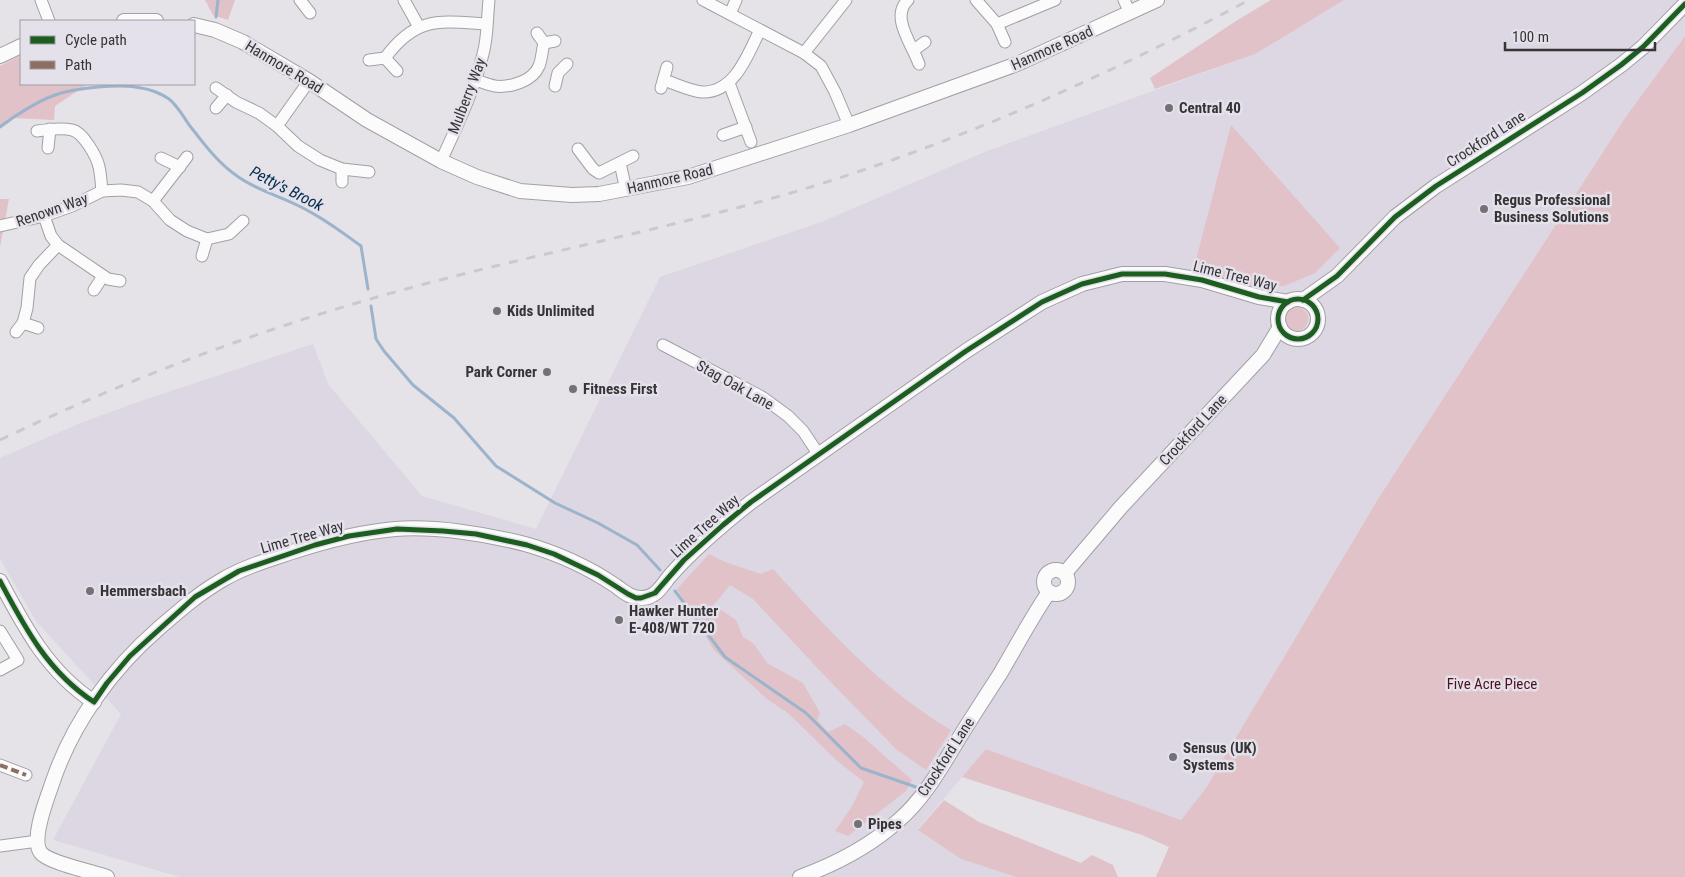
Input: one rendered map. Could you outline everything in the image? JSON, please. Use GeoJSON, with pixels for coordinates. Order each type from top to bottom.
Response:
{"type":"FeatureCollection","features":[{"type":"Feature","properties":{"kind":"street"},"geometry":{"type":"LineString","coordinates":[[41,0],[49,20]]}},
{"type":"Feature","properties":{"kind":"street"},"geometry":{"type":"LineString","coordinates":[[300,0],[310,13]]}},
{"type":"Feature","properties":{"kind":"street"},"geometry":{"type":"LineString","coordinates":[[404,0],[419,27]]}},
{"type":"Feature","properties":{"kind":"street","name":"Mulberry Way"},"geometry":{"type":"LineString","coordinates":[[441,161],[476,80],[484,52],[489,0]]}},
{"type":"Feature","properties":{"kind":"street"},"geometry":{"type":"LineString","coordinates":[[703,0],[804,53],[821,66],[835,92],[849,125]]}},
{"type":"Feature","properties":{"kind":"street"},"geometry":{"type":"LineString","coordinates":[[730,14],[736,0]]}},
{"type":"Feature","properties":{"kind":"street"},"geometry":{"type":"LineString","coordinates":[[804,53],[846,0]]}},
{"type":"Feature","properties":{"kind":"street"},"geometry":{"type":"LineString","coordinates":[[908,0],[903,5],[900,14],[901,24],[919,64]]}},
{"type":"Feature","properties":{"kind":"street"},"geometry":{"type":"LineString","coordinates":[[976,0],[997,24],[1005,42]]}},
{"type":"Feature","properties":{"kind":"street"},"geometry":{"type":"LineString","coordinates":[[997,24],[1055,0]]}},
{"type":"Feature","properties":{"kind":"street","name":"Hanmore Road"},"geometry":{"type":"LineString","coordinates":[[195,24],[215,30],[243,42],[309,82],[366,120],[441,161],[486,181],[520,191],[572,195],[626,190],[705,173],[849,125],[1017,64],[1127,6],[1157,0]]}},
{"type":"Feature","properties":{"kind":"street","name":"Crockford Lane"},"geometry":{"type":"LineString","coordinates":[[1303,300],[1337,276],[1395,217],[1459,171],[1575,98],[1621,65],[1643,47],[1685,4]]}},
{"type":"Feature","properties":{"kind":"street"},"geometry":{"type":"LineString","coordinates":[[369,60],[385,58],[391,49],[419,27],[444,21],[486,24]]}},
{"type":"Feature","properties":{"kind":"street"},"geometry":{"type":"LineString","coordinates":[[666,67],[663,84],[703,92],[718,90],[729,83],[747,56],[760,30]]}},
{"type":"Feature","properties":{"kind":"street"},"geometry":{"type":"LineString","coordinates":[[476,80],[496,86],[510,86],[525,80],[539,66],[545,39]]}},
{"type":"Feature","properties":{"kind":"street"},"geometry":{"type":"LineString","coordinates":[[914,50],[925,42]]}},
{"type":"Feature","properties":{"kind":"street"},"geometry":{"type":"LineString","coordinates":[[0,56],[20,46]]}},
{"type":"Feature","properties":{"kind":"street"},"geometry":{"type":"LineString","coordinates":[[385,58],[397,71]]}},
{"type":"Feature","properties":{"kind":"street"},"geometry":{"type":"LineString","coordinates":[[555,86],[558,73],[567,64]]}},
{"type":"Feature","properties":{"kind":"street"},"geometry":{"type":"LineString","coordinates":[[539,66],[558,73]]}},
{"type":"Feature","properties":{"kind":"street"},"geometry":{"type":"LineString","coordinates":[[278,126],[309,82]]}},
{"type":"Feature","properties":{"kind":"street"},"geometry":{"type":"LineString","coordinates":[[729,83],[751,142]]}},
{"type":"Feature","properties":{"kind":"street"},"geometry":{"type":"LineString","coordinates":[[216,88],[278,126],[298,146],[320,160],[342,169],[369,172]]}},
{"type":"Feature","properties":{"kind":"street"},"geometry":{"type":"LineString","coordinates":[[216,108],[227,95]]}},
{"type":"Feature","properties":{"kind":"street"},"geometry":{"type":"LineString","coordinates":[[723,135],[746,127]]}},
{"type":"Feature","properties":{"kind":"street"},"geometry":{"type":"LineString","coordinates":[[48,148],[50,129]]}},
{"type":"Feature","properties":{"kind":"street","name":"Renown Way"},"geometry":{"type":"LineString","coordinates":[[37,131],[50,129],[73,130],[80,133],[90,147],[99,167],[102,191]]}},
{"type":"Feature","properties":{"kind":"street"},"geometry":{"type":"LineString","coordinates":[[578,149],[593,170],[599,173],[633,156]]}},
{"type":"Feature","properties":{"kind":"street"},"geometry":{"type":"LineString","coordinates":[[153,201],[184,162],[161,158]]}},
{"type":"Feature","properties":{"kind":"street"},"geometry":{"type":"LineString","coordinates":[[620,163],[626,190]]}},
{"type":"Feature","properties":{"kind":"street"},"geometry":{"type":"LineString","coordinates":[[342,169],[342,182]]}},
{"type":"Feature","properties":{"kind":"street","name":"Renown Way"},"geometry":{"type":"LineString","coordinates":[[0,226],[44,216],[72,206],[102,191],[121,190],[138,192],[153,201],[170,220],[187,231],[207,239]]}},
{"type":"Feature","properties":{"kind":"street"},"geometry":{"type":"LineString","coordinates":[[44,216],[51,236],[58,245],[108,279],[120,281]]}},
{"type":"Feature","properties":{"kind":"street"},"geometry":{"type":"LineString","coordinates":[[202,256],[207,239],[229,234],[243,222]]}},
{"type":"Feature","properties":{"kind":"street"},"geometry":{"type":"LineString","coordinates":[[16,332],[23,322],[27,308],[30,278],[39,265],[58,245]]}},
{"type":"Feature","properties":{"kind":"street","name":"Lime Tree Way"},"geometry":{"type":"LineString","coordinates":[[94,702],[130,656],[195,597],[239,570],[306,547],[349,536],[405,529],[443,531],[501,538],[554,554],[586,569],[636,598],[646,598],[659,590],[684,560],[758,497],[966,351],[1042,302],[1082,284],[1122,274],[1164,274],[1202,280],[1259,297],[1288,302]]}},
{"type":"Feature","properties":{"kind":"street"},"geometry":{"type":"LineString","coordinates":[[94,290],[104,276]]}},
{"type":"Feature","properties":{"kind":"street","name":"Crockford Lane"},"geometry":{"type":"LineString","coordinates":[[1317,312],[1337,276]]}},
{"type":"Feature","properties":{"kind":"street","name":"Lime Tree Way"},"geometry":{"type":"LineString","coordinates":[[1259,297],[1280,322]]}},
{"type":"Feature","properties":{"kind":"street"},"geometry":{"type":"LineString","coordinates":[[1296,299],[1303,300],[1313,306],[1317,312],[1317,323],[1312,333],[1304,338],[1288,336],[1280,322],[1283,306],[1288,302],[1296,299]]}},
{"type":"Feature","properties":{"kind":"street"},"geometry":{"type":"LineString","coordinates":[[23,322],[38,328]]}},
{"type":"Feature","properties":{"kind":"street","name":"Crockford Lane"},"geometry":{"type":"LineString","coordinates":[[800,877],[821,869],[860,848],[899,820],[919,798],[928,787],[1000,674],[1049,592],[1044,585],[1044,580],[1048,574],[1054,570],[1060,570],[1065,573],[1121,507],[1263,355],[1280,322]]}},
{"type":"Feature","properties":{"kind":"street","name":"Crockford Lane"},"geometry":{"type":"LineString","coordinates":[[1263,355],[1295,338]]}},
{"type":"Feature","properties":{"kind":"street","name":"Stag Oak Lane"},"geometry":{"type":"LineString","coordinates":[[663,345],[762,397],[788,416],[803,431],[819,454]]}},
{"type":"Feature","properties":{"kind":"street"},"geometry":{"type":"LineString","coordinates":[[0,581],[35,644],[58,672],[77,690],[94,702],[76,731],[56,771],[45,805],[38,841],[40,851],[45,857],[107,877]]}},
{"type":"Feature","properties":{"kind":"street"},"geometry":{"type":"LineString","coordinates":[[0,631],[18,660],[0,670]]}},
{"type":"Feature","properties":{"kind":"street"},"geometry":{"type":"LineString","coordinates":[[0,765],[26,775]]}},
{"type":"Feature","properties":{"kind":"street"},"geometry":{"type":"LineString","coordinates":[[0,846],[38,841]]}},
{"type":"Feature","properties":{"kind":"shaded area"},"geometry":{"type":"Polygon","coordinates":[[[1344,0],[1685,0],[1685,36],[1625,118],[1378,499],[1206,788],[1181,820],[986,749],[918,829],[961,859],[1016,877],[180,877],[53,840],[121,714],[36,621],[0,559],[0,458],[83,422],[313,344],[328,384],[422,496],[536,529],[660,277],[824,221],[987,151],[1252,55],[1344,0]]]}},
{"type":"Feature","properties":{"kind":"green space"},"geometry":{"type":"Polygon","coordinates":[[[205,0],[235,0],[228,20],[213,15],[205,0]]]}},
{"type":"Feature","properties":{"kind":"green space"},"geometry":{"type":"Polygon","coordinates":[[[1271,0],[1344,0],[1255,54],[1155,89],[1150,78],[1271,0]]]}},
{"type":"Feature","properties":{"kind":"green space","name":"Five Acre Piece"},"geometry":{"type":"Polygon","coordinates":[[[1685,36],[1685,877],[1156,877],[1169,847],[1142,835],[962,777],[986,749],[1181,820],[1206,788],[1378,499],[1625,118],[1685,36]]]}},
{"type":"Feature","properties":{"kind":"green space"},"geometry":{"type":"Polygon","coordinates":[[[20,56],[20,85],[86,85],[55,106],[54,120],[13,118],[0,126],[0,66],[20,56]]]}},
{"type":"Feature","properties":{"kind":"green space"},"geometry":{"type":"Polygon","coordinates":[[[1231,125],[1340,248],[1315,273],[1284,286],[1248,287],[1201,271],[1195,264],[1231,125]]]}},
{"type":"Feature","properties":{"kind":"green space"},"geometry":{"type":"Polygon","coordinates":[[[0,199],[9,199],[0,247],[0,199]]]}},
{"type":"Feature","properties":{"kind":"green space"},"geometry":{"type":"Polygon","coordinates":[[[1296,307],[1305,310],[1308,319],[1305,328],[1296,331],[1287,328],[1284,319],[1287,310],[1296,307]]]}},
{"type":"Feature","properties":{"kind":"green space"},"geometry":{"type":"Polygon","coordinates":[[[709,554],[725,562],[761,574],[773,569],[835,636],[878,677],[925,714],[951,730],[926,770],[897,750],[753,599],[730,585],[714,605],[736,620],[743,637],[754,644],[767,663],[803,683],[820,713],[817,720],[828,732],[845,724],[862,736],[912,780],[906,791],[848,836],[835,831],[851,808],[864,782],[836,760],[788,713],[767,699],[714,650],[677,589],[709,554]]]}},
{"type":"Feature","properties":{"kind":"green space"},"geometry":{"type":"Polygon","coordinates":[[[944,800],[979,822],[1081,863],[1092,855],[1113,865],[1118,877],[1016,877],[961,859],[918,830],[944,800]]]}},
{"type":"Feature","properties":{"kind":"waterway"},"geometry":{"type":"LineString","coordinates":[[216,17],[218,0]]}},
{"type":"Feature","properties":{"kind":"waterway","name":"Petty's Brook"},"geometry":{"type":"LineString","coordinates":[[0,127],[41,101],[63,92],[122,86],[144,89],[159,94],[169,99],[175,105],[206,146],[230,171],[244,181],[317,216],[361,246],[368,289]]}},
{"type":"Feature","properties":{"kind":"waterway"},"geometry":{"type":"LineString","coordinates":[[371,306],[376,339],[384,351],[413,385],[454,418],[496,466],[555,503],[598,523],[637,545],[660,570]]}},
{"type":"Feature","properties":{"kind":"waterway"},"geometry":{"type":"LineString","coordinates":[[675,591],[725,657],[806,713],[861,768],[916,787]]}},
{"type":"Feature","properties":{"kind":"railway"},"geometry":{"type":"LineString","coordinates":[[0,440],[99,395],[200,355],[302,320],[406,289],[764,201],[870,168],[1036,104],[1143,54],[1249,0]]}},
{"type":"Feature","properties":{"kind":"marked path"},"geometry":{"type":"LineString","coordinates":[[0,765],[26,775]]}},
{"type":"Feature","properties":{"kind":"cycle path"},"geometry":{"type":"LineString","coordinates":[[1303,300],[1337,276],[1395,217],[1436,186],[1582,93],[1621,65],[1643,47],[1685,4]]}},
{"type":"Feature","properties":{"kind":"cycle path"},"geometry":{"type":"LineString","coordinates":[[0,581],[39,648],[63,677],[94,702],[130,656],[195,597],[239,571],[315,545],[349,536],[397,529],[476,534],[527,545],[554,554],[598,575],[628,594],[641,598],[655,593],[684,560],[751,502],[966,351],[1042,302],[1082,284],[1122,274],[1165,274],[1202,280],[1259,297],[1288,302]]}},
{"type":"Feature","properties":{"kind":"cycle path"},"geometry":{"type":"LineString","coordinates":[[1298,299],[1312,305],[1318,319],[1312,333],[1298,339],[1284,333],[1278,319],[1284,305],[1298,299]]}},
{"type":"Feature","properties":{"kind":"place","name":"Central 40"},"geometry":{"type":"Point","coordinates":[1169,108]}},
{"type":"Feature","properties":{"kind":"place","name":"Regus Professional Business Solutions"},"geometry":{"type":"Point","coordinates":[1484,209]}},
{"type":"Feature","properties":{"kind":"place","name":"Kids Unlimited"},"geometry":{"type":"Point","coordinates":[497,311]}},
{"type":"Feature","properties":{"kind":"place","name":"Park Corner"},"geometry":{"type":"Point","coordinates":[547,372]}},
{"type":"Feature","properties":{"kind":"place","name":"Fitness First"},"geometry":{"type":"Point","coordinates":[573,389]}},
{"type":"Feature","properties":{"kind":"place","name":"Hemmersbach"},"geometry":{"type":"Point","coordinates":[90,591]}},
{"type":"Feature","properties":{"kind":"place","name":"Hawker Hunter E-408/WT 720"},"geometry":{"type":"Point","coordinates":[619,620]}},
{"type":"Feature","properties":{"kind":"place","name":"Sensus (UK) Systems"},"geometry":{"type":"Point","coordinates":[1173,757]}},
{"type":"Feature","properties":{"kind":"place","name":"Pipes"},"geometry":{"type":"Point","coordinates":[858,824]}}]}
